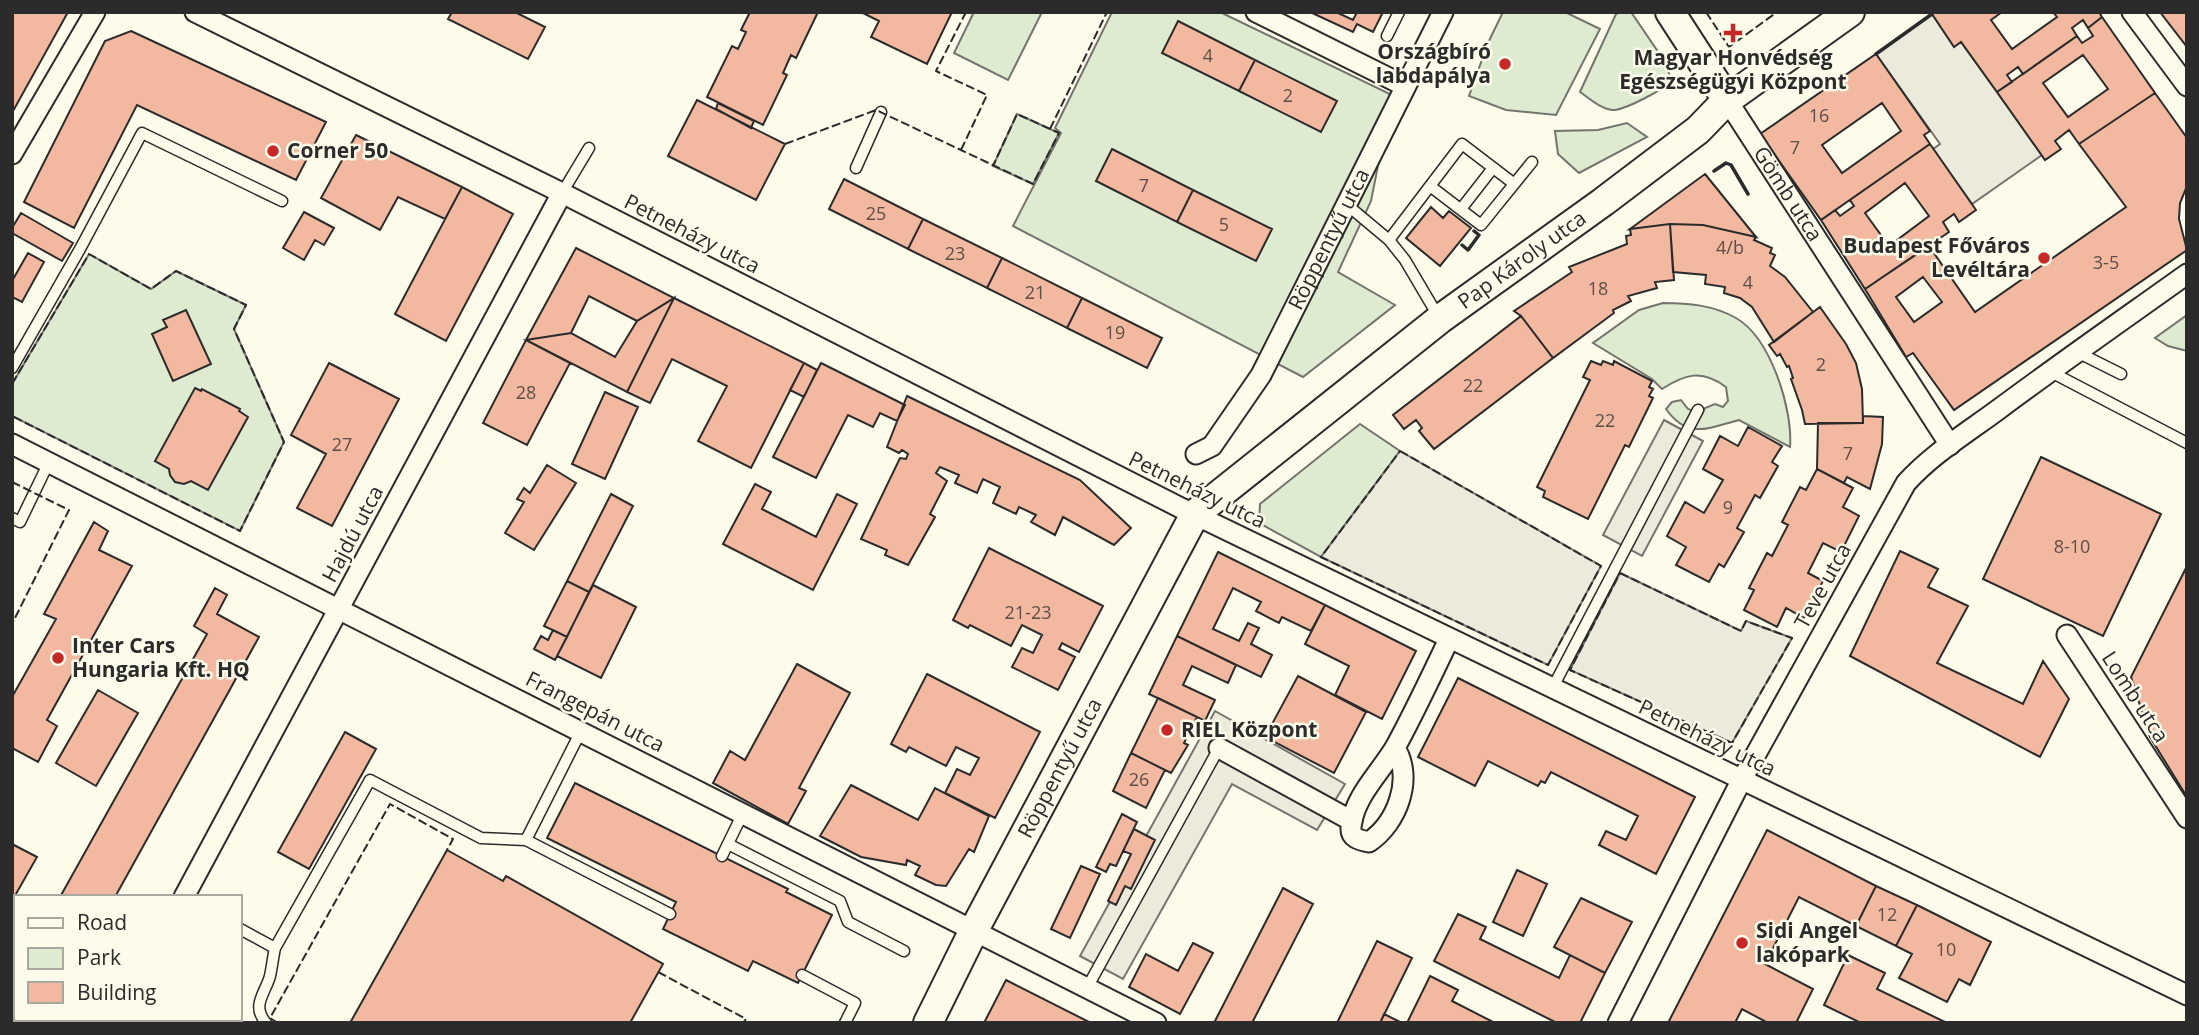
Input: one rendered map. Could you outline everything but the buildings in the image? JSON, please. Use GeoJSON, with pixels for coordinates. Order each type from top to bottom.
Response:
{"type":"FeatureCollection","features":[{"type":"Feature","properties":{"kind":"street"},"geometry":{"type":"LineString","coordinates":[[12,154],[95,12]]}},
{"type":"Feature","properties":{"kind":"street","name":"Petneházy utca"},"geometry":{"type":"LineString","coordinates":[[195,12],[562,193],[1195,514],[2187,995]]}},
{"type":"Feature","properties":{"kind":"street"},"geometry":{"type":"LineString","coordinates":[[1255,12],[1405,86]]}},
{"type":"Feature","properties":{"kind":"street","name":"Röppentyű utca"},"geometry":{"type":"LineString","coordinates":[[1196,454],[1212,446],[1261,374],[1443,12]]}},
{"type":"Feature","properties":{"kind":"street","name":"Gömb utca"},"geometry":{"type":"LineString","coordinates":[[1670,12],[1950,445]]}},
{"type":"Feature","properties":{"kind":"street","name":"Pap Károly utca"},"geometry":{"type":"LineString","coordinates":[[1195,514],[1440,319],[1603,202],[1687,138],[1727,100],[1850,12]]}},
{"type":"Feature","properties":{"kind":"street"},"geometry":{"type":"LineString","coordinates":[[2132,12],[2187,86]]}},
{"type":"Feature","properties":{"kind":"street","name":"Hajdú utca"},"geometry":{"type":"LineString","coordinates":[[185,895],[562,193]]}},
{"type":"Feature","properties":{"kind":"street","name":"Teve utca"},"geometry":{"type":"LineString","coordinates":[[1618,1023],[1741,781],[1906,483],[1950,445],[2187,274]]}},
{"type":"Feature","properties":{"kind":"street","name":"Frangepán utca"},"geometry":{"type":"LineString","coordinates":[[12,444],[1156,1023]]}},
{"type":"Feature","properties":{"kind":"street","name":"Röppentyű utca"},"geometry":{"type":"LineString","coordinates":[[928,1023],[974,930],[1195,514]]}},
{"type":"Feature","properties":{"kind":"street","name":"Lomb utca"},"geometry":{"type":"LineString","coordinates":[[2067,635],[2187,818]]}},
{"type":"Feature","properties":{"kind":"street"},"geometry":{"type":"LineString","coordinates":[[1395,748],[1402,762],[1404,781],[1398,803],[1389,823],[1369,842],[1357,840],[1350,828],[1366,789],[1395,748],[1449,639]]}},
{"type":"Feature","properties":{"kind":"street"},"geometry":{"type":"LineString","coordinates":[[1219,748],[1352,821]]}},
{"type":"Feature","properties":{"kind":"lane"},"geometry":{"type":"LineString","coordinates":[[1387,36],[1399,12]]}},
{"type":"Feature","properties":{"kind":"lane"},"geometry":{"type":"LineString","coordinates":[[856,168],[881,112]]}},
{"type":"Feature","properties":{"kind":"lane"},"geometry":{"type":"LineString","coordinates":[[12,368],[142,133],[282,201]]}},
{"type":"Feature","properties":{"kind":"lane"},"geometry":{"type":"LineString","coordinates":[[1389,240],[1462,145],[1513,183]]}},
{"type":"Feature","properties":{"kind":"lane"},"geometry":{"type":"LineString","coordinates":[[562,193],[589,148]]}},
{"type":"Feature","properties":{"kind":"lane"},"geometry":{"type":"LineString","coordinates":[[1430,186],[1481,225],[1532,162]]}},
{"type":"Feature","properties":{"kind":"lane"},"geometry":{"type":"LineString","coordinates":[[1461,209],[1493,168]]}},
{"type":"Feature","properties":{"kind":"lane"},"geometry":{"type":"LineString","coordinates":[[1346,204],[1389,240],[1405,260],[1440,319]]}},
{"type":"Feature","properties":{"kind":"lane"},"geometry":{"type":"LineString","coordinates":[[2077,351],[2121,374]]}},
{"type":"Feature","properties":{"kind":"lane"},"geometry":{"type":"LineString","coordinates":[[2050,371],[2187,443]]}},
{"type":"Feature","properties":{"kind":"lane"},"geometry":{"type":"LineString","coordinates":[[1553,687],[1698,410]]}},
{"type":"Feature","properties":{"kind":"lane"},"geometry":{"type":"LineString","coordinates":[[12,518],[20,522],[49,462]]}},
{"type":"Feature","properties":{"kind":"lane"},"geometry":{"type":"LineString","coordinates":[[526,840],[581,731]]}},
{"type":"Feature","properties":{"kind":"lane"},"geometry":{"type":"LineString","coordinates":[[1087,988],[1219,748]]}},
{"type":"Feature","properties":{"kind":"lane"},"geometry":{"type":"LineString","coordinates":[[266,1023],[259,1010],[259,999],[269,979],[275,948],[370,780],[481,838],[526,840],[670,914]]}},
{"type":"Feature","properties":{"kind":"lane"},"geometry":{"type":"LineString","coordinates":[[722,856],[744,813]]}},
{"type":"Feature","properties":{"kind":"lane"},"geometry":{"type":"LineString","coordinates":[[728,844],[840,901],[848,922],[904,951]]}},
{"type":"Feature","properties":{"kind":"lane"},"geometry":{"type":"LineString","coordinates":[[242,930],[275,948]]}},
{"type":"Feature","properties":{"kind":"lane"},"geometry":{"type":"LineString","coordinates":[[802,975],[855,1003],[845,1023]]}},
{"type":"Feature","properties":{"kind":"green space"},"geometry":{"type":"Polygon","coordinates":[[[974,12],[1042,12],[1008,80],[954,53],[974,12]]]}},
{"type":"Feature","properties":{"kind":"green space"},"geometry":{"type":"Polygon","coordinates":[[[1112,12],[1220,12],[1392,95],[1371,201],[1338,272],[1395,305],[1303,377],[1013,226],[1061,133],[1055,128],[1112,12]]]}},
{"type":"Feature","properties":{"kind":"green space"},"geometry":{"type":"Polygon","coordinates":[[[1503,12],[1565,12],[1600,29],[1556,115],[1506,110],[1469,96],[1488,43],[1503,12]]]}},
{"type":"Feature","properties":{"kind":"green space"},"geometry":{"type":"Polygon","coordinates":[[[1631,12],[1665,62],[1672,82],[1621,109],[1610,110],[1580,92],[1616,14],[1631,12]]]}},
{"type":"Feature","properties":{"kind":"green space"},"geometry":{"type":"Polygon","coordinates":[[[1017,114],[1059,133],[1033,184],[993,166],[1017,114]]]}},
{"type":"Feature","properties":{"kind":"green space"},"geometry":{"type":"Polygon","coordinates":[[[1627,123],[1647,137],[1579,173],[1558,154],[1555,131],[1598,130],[1627,123]]]}},
{"type":"Feature","properties":{"kind":"green space"},"geometry":{"type":"Polygon","coordinates":[[[89,254],[151,289],[176,271],[246,305],[234,329],[284,442],[240,531],[12,416],[12,384],[89,254]]]}},
{"type":"Feature","properties":{"kind":"green space"},"geometry":{"type":"Polygon","coordinates":[[[1663,303],[1691,304],[1727,314],[1736,318],[1760,341],[1783,395],[1788,414],[1790,447],[1739,420],[1699,429],[1682,425],[1666,409],[1672,402],[1681,400],[1688,409],[1702,414],[1705,408],[1715,404],[1723,407],[1728,401],[1726,387],[1709,378],[1694,376],[1678,380],[1662,389],[1652,379],[1593,343],[1639,310],[1663,303]]]}},
{"type":"Feature","properties":{"kind":"green space"},"geometry":{"type":"Polygon","coordinates":[[[2187,315],[2187,351],[2168,346],[2155,338],[2187,315]]]}},
{"type":"Feature","properties":{"kind":"green space"},"geometry":{"type":"Polygon","coordinates":[[[1360,424],[1400,451],[1321,557],[1259,523],[1260,504],[1360,424]]]}},
{"type":"Feature","properties":{"kind":"shaded area"},"geometry":{"type":"Polygon","coordinates":[[[1932,14],[1954,46],[1961,42],[2042,155],[1972,204],[1933,149],[1940,144],[1876,54],[1932,14]]]}},
{"type":"Feature","properties":{"kind":"shaded area"},"geometry":{"type":"Polygon","coordinates":[[[1664,420],[1703,441],[1642,556],[1603,535],[1664,420]]]}},
{"type":"Feature","properties":{"kind":"shaded area"},"geometry":{"type":"Polygon","coordinates":[[[1400,451],[1601,566],[1548,665],[1321,557],[1400,451]]]}},
{"type":"Feature","properties":{"kind":"shaded area"},"geometry":{"type":"Polygon","coordinates":[[[1620,573],[1741,631],[1746,621],[1792,638],[1732,743],[1570,670],[1620,573]]]}},
{"type":"Feature","properties":{"kind":"shaded area"},"geometry":{"type":"Polygon","coordinates":[[[1215,711],[1345,784],[1317,830],[1232,784],[1123,979],[1080,956],[1215,711]]]}},
{"type":"Feature","properties":{"kind":"fence"},"geometry":{"type":"LineString","coordinates":[[961,150],[987,95],[936,71],[966,12]]}},
{"type":"Feature","properties":{"kind":"fence"},"geometry":{"type":"LineString","coordinates":[[1050,129],[1107,12]]}},
{"type":"Feature","properties":{"kind":"fence"},"geometry":{"type":"LineString","coordinates":[[1706,12],[1729,47],[1777,12]]}},
{"type":"Feature","properties":{"kind":"fence"},"geometry":{"type":"LineString","coordinates":[[785,144],[876,110],[1033,184],[1059,133],[1017,114],[993,166]]}},
{"type":"Feature","properties":{"kind":"fence"},"geometry":{"type":"LineString","coordinates":[[12,384],[89,254],[151,289],[176,271],[246,305],[234,329],[284,442],[240,531],[12,416]]}},
{"type":"Feature","properties":{"kind":"fence"},"geometry":{"type":"LineString","coordinates":[[1400,451],[1601,566],[1548,665],[1321,557],[1400,451]]}},
{"type":"Feature","properties":{"kind":"fence"},"geometry":{"type":"LineString","coordinates":[[12,482],[69,510],[12,624]]}},
{"type":"Feature","properties":{"kind":"fence"},"geometry":{"type":"LineString","coordinates":[[1620,573],[1741,631],[1746,621],[1792,638],[1732,743],[1570,670],[1620,573]]}},
{"type":"Feature","properties":{"kind":"fence"},"geometry":{"type":"LineString","coordinates":[[278,1023],[270,1018],[390,804],[453,839],[447,850]]}},
{"type":"Feature","properties":{"kind":"fence"},"geometry":{"type":"LineString","coordinates":[[658,972],[746,1019],[743,1023]]}},
{"type":"Feature","properties":{"kind":"wall"},"geometry":{"type":"LineString","coordinates":[[1876,54],[1932,14]]}},
{"type":"Feature","properties":{"kind":"wall"},"geometry":{"type":"LineString","coordinates":[[1714,171],[1726,163],[1731,165],[1748,194]]}},
{"type":"Feature","properties":{"kind":"wall"},"geometry":{"type":"LineString","coordinates":[[1462,245],[1468,250],[1479,235],[1474,231]]}},
{"type":"Feature","properties":{"kind":"place","name":"Magyar Honvédség Egészségügyi Központ"},"geometry":{"type":"Point","coordinates":[1733,33]}},
{"type":"Feature","properties":{"kind":"place","name":"Országbíró labdapálya"},"geometry":{"type":"Point","coordinates":[1505,64]}},
{"type":"Feature","properties":{"kind":"place","name":"Corner 50"},"geometry":{"type":"Point","coordinates":[273,151]}},
{"type":"Feature","properties":{"kind":"place","name":"Budapest Főváros Levéltára"},"geometry":{"type":"Point","coordinates":[2044,258]}},
{"type":"Feature","properties":{"kind":"place","name":"Inter Cars Hungaria Kft. HQ"},"geometry":{"type":"Point","coordinates":[58,658]}},
{"type":"Feature","properties":{"kind":"place","name":"RIEL Központ"},"geometry":{"type":"Point","coordinates":[1167,730]}},
{"type":"Feature","properties":{"kind":"place","name":"Sidi Angel lakópark"},"geometry":{"type":"Point","coordinates":[1742,943]}}]}
